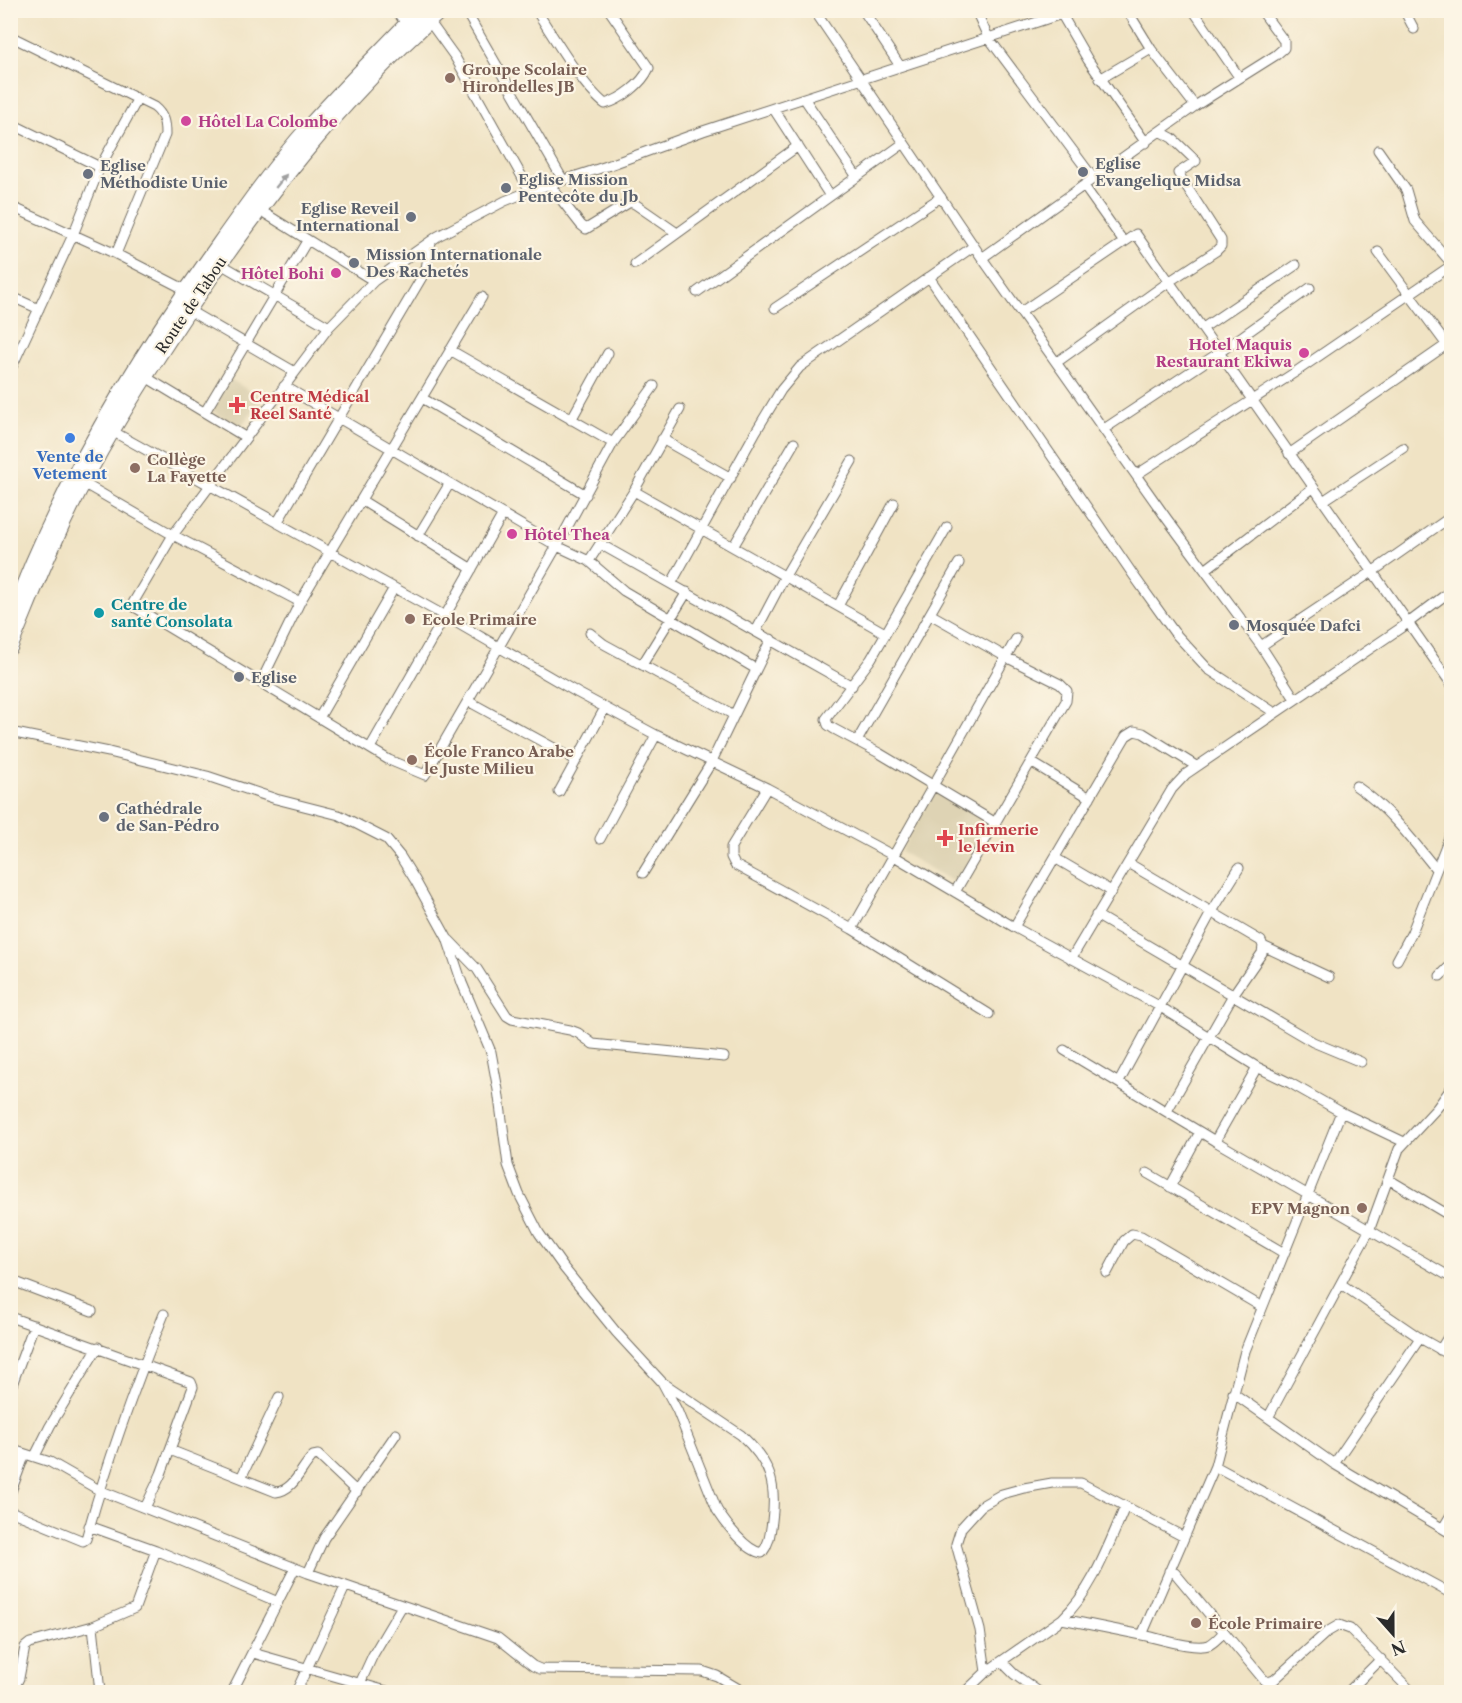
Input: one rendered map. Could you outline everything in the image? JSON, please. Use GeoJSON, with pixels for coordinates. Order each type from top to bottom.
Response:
{"type":"FeatureCollection","features":[{"type":"Feature","properties":{"kind":"main road","name":"Route de Tabou"},"geometry":{"type":"LineString","coordinates":[[10,621],[40,545],[134,370],[192,292],[262,184],[307,130],[411,29],[431,14]]}},
{"type":"Feature","properties":{"kind":"main road","name":"Route de Tabou"},"geometry":{"type":"LineString","coordinates":[[10,647],[52,547],[83,483],[144,376],[188,310],[192,292],[219,263],[258,209],[318,134],[367,82],[411,29]]}},
{"type":"Feature","properties":{"kind":"street"},"geometry":{"type":"LineString","coordinates":[[394,10],[411,29]]}},
{"type":"Feature","properties":{"kind":"street"},"geometry":{"type":"LineString","coordinates":[[465,10],[563,180]]}},
{"type":"Feature","properties":{"kind":"street"},"geometry":{"type":"LineString","coordinates":[[536,10],[580,75],[605,104],[614,101],[645,78],[649,68],[609,10]]}},
{"type":"Feature","properties":{"kind":"street"},"geometry":{"type":"LineString","coordinates":[[814,10],[982,258],[1261,646],[1295,699]]}},
{"type":"Feature","properties":{"kind":"street"},"geometry":{"type":"LineString","coordinates":[[863,10],[900,66]]}},
{"type":"Feature","properties":{"kind":"street"},"geometry":{"type":"LineString","coordinates":[[972,10],[978,15],[988,38],[1094,179]]}},
{"type":"Feature","properties":{"kind":"street"},"geometry":{"type":"LineString","coordinates":[[654,386],[613,443],[586,495],[425,775],[389,760],[133,606],[173,535],[329,327],[374,281],[438,236],[505,201],[549,184],[1074,10]]}},
{"type":"Feature","properties":{"kind":"street"},"geometry":{"type":"LineString","coordinates":[[1127,10],[1151,49],[1195,106]]}},
{"type":"Feature","properties":{"kind":"street"},"geometry":{"type":"LineString","coordinates":[[1193,10],[1239,77]]}},
{"type":"Feature","properties":{"kind":"street"},"geometry":{"type":"LineString","coordinates":[[982,258],[1195,106],[1284,48],[1284,42],[1261,10]]}},
{"type":"Feature","properties":{"kind":"street"},"geometry":{"type":"LineString","coordinates":[[1404,10],[1414,29]]}},
{"type":"Feature","properties":{"kind":"street"},"geometry":{"type":"LineString","coordinates":[[431,14],[530,191]]}},
{"type":"Feature","properties":{"kind":"street"},"geometry":{"type":"LineString","coordinates":[[1062,15],[1100,79],[1146,143]]}},
{"type":"Feature","properties":{"kind":"street"},"geometry":{"type":"LineString","coordinates":[[10,36],[39,48],[160,112],[165,125],[165,135],[116,254]]}},
{"type":"Feature","properties":{"kind":"street"},"geometry":{"type":"LineString","coordinates":[[1100,79],[1151,49]]}},
{"type":"Feature","properties":{"kind":"street"},"geometry":{"type":"LineString","coordinates":[[804,98],[856,177]]}},
{"type":"Feature","properties":{"kind":"street"},"geometry":{"type":"LineString","coordinates":[[10,371],[73,235],[100,167],[136,100]]}},
{"type":"Feature","properties":{"kind":"street"},"geometry":{"type":"LineString","coordinates":[[773,108],[830,196]]}},
{"type":"Feature","properties":{"kind":"street"},"geometry":{"type":"LineString","coordinates":[[10,123],[100,167]]}},
{"type":"Feature","properties":{"kind":"street"},"geometry":{"type":"LineString","coordinates":[[1057,362],[1221,246],[1221,240],[1179,177],[1178,173],[1196,161],[1172,138],[1161,132]]}},
{"type":"Feature","properties":{"kind":"street"},"geometry":{"type":"LineString","coordinates":[[697,292],[904,143]]}},
{"type":"Feature","properties":{"kind":"street"},"geometry":{"type":"LineString","coordinates":[[635,264],[798,146]]}},
{"type":"Feature","properties":{"kind":"street"},"geometry":{"type":"LineString","coordinates":[[1136,475],[1452,265],[1415,221],[1406,190],[1378,150]]}},
{"type":"Feature","properties":{"kind":"street"},"geometry":{"type":"LineString","coordinates":[[549,184],[586,229],[630,202],[677,233]]}},
{"type":"Feature","properties":{"kind":"street"},"geometry":{"type":"LineString","coordinates":[[1084,186],[1123,241]]}},
{"type":"Feature","properties":{"kind":"street"},"geometry":{"type":"LineString","coordinates":[[775,308],[941,197]]}},
{"type":"Feature","properties":{"kind":"street"},"geometry":{"type":"LineString","coordinates":[[10,206],[116,254],[192,292]]}},
{"type":"Feature","properties":{"kind":"street"},"geometry":{"type":"LineString","coordinates":[[258,209],[374,281]]}},
{"type":"Feature","properties":{"kind":"street"},"geometry":{"type":"LineString","coordinates":[[1021,312],[1136,234],[1452,685]]}},
{"type":"Feature","properties":{"kind":"street"},"geometry":{"type":"LineString","coordinates":[[205,412],[307,240]]}},
{"type":"Feature","properties":{"kind":"street"},"geometry":{"type":"LineString","coordinates":[[277,523],[422,277],[431,242]]}},
{"type":"Feature","properties":{"kind":"street"},"geometry":{"type":"LineString","coordinates":[[671,584],[755,433],[781,390],[800,367],[974,246]]}},
{"type":"Feature","properties":{"kind":"street"},"geometry":{"type":"LineString","coordinates":[[1289,454],[1450,346],[1378,252]]}},
{"type":"Feature","properties":{"kind":"street"},"geometry":{"type":"LineString","coordinates":[[219,263],[329,327]]}},
{"type":"Feature","properties":{"kind":"street"},"geometry":{"type":"LineString","coordinates":[[1203,328],[1296,265]]}},
{"type":"Feature","properties":{"kind":"street"},"geometry":{"type":"LineString","coordinates":[[929,277],[1174,632],[1208,669],[1275,713]]}},
{"type":"Feature","properties":{"kind":"street"},"geometry":{"type":"LineString","coordinates":[[1104,429],[1220,352],[1310,288]]}},
{"type":"Feature","properties":{"kind":"street"},"geometry":{"type":"LineString","coordinates":[[10,296],[39,309]]}},
{"type":"Feature","properties":{"kind":"street"},"geometry":{"type":"LineString","coordinates":[[261,682],[300,602],[482,297]]}},
{"type":"Feature","properties":{"kind":"street"},"geometry":{"type":"LineString","coordinates":[[188,310],[295,372]]}},
{"type":"Feature","properties":{"kind":"street"},"geometry":{"type":"LineString","coordinates":[[450,350],[613,443]]}},
{"type":"Feature","properties":{"kind":"street"},"geometry":{"type":"LineString","coordinates":[[571,420],[608,353]]}},
{"type":"Feature","properties":{"kind":"street"},"geometry":{"type":"LineString","coordinates":[[144,376],[245,437]]}},
{"type":"Feature","properties":{"kind":"street"},"geometry":{"type":"LineString","coordinates":[[284,386],[557,546],[589,561],[624,591],[756,669]]}},
{"type":"Feature","properties":{"kind":"street"},"geometry":{"type":"LineString","coordinates":[[422,398],[586,495]]}},
{"type":"Feature","properties":{"kind":"street"},"geometry":{"type":"LineString","coordinates":[[589,561],[634,491],[680,409]]}},
{"type":"Feature","properties":{"kind":"street"},"geometry":{"type":"LineString","coordinates":[[112,431],[445,616],[498,649],[605,708],[711,763],[767,788],[894,856],[1014,927],[1159,1006],[1257,1067],[1341,1112],[1404,1142]]}},
{"type":"Feature","properties":{"kind":"street"},"geometry":{"type":"LineString","coordinates":[[662,439],[730,478]]}},
{"type":"Feature","properties":{"kind":"street"},"geometry":{"type":"LineString","coordinates":[[732,547],[794,443]]}},
{"type":"Feature","properties":{"kind":"street"},"geometry":{"type":"LineString","coordinates":[[1323,501],[1402,448]]}},
{"type":"Feature","properties":{"kind":"street"},"geometry":{"type":"LineString","coordinates":[[756,631],[852,461]]}},
{"type":"Feature","properties":{"kind":"street"},"geometry":{"type":"LineString","coordinates":[[83,483],[173,535],[300,602]]}},
{"type":"Feature","properties":{"kind":"street"},"geometry":{"type":"LineString","coordinates":[[418,536],[450,483]]}},
{"type":"Feature","properties":{"kind":"street"},"geometry":{"type":"LineString","coordinates":[[1205,570],[1313,488]]}},
{"type":"Feature","properties":{"kind":"street"},"geometry":{"type":"LineString","coordinates":[[634,491],[885,633]]}},
{"type":"Feature","properties":{"kind":"street"},"geometry":{"type":"LineString","coordinates":[[361,500],[472,568]]}},
{"type":"Feature","properties":{"kind":"street"},"geometry":{"type":"LineString","coordinates":[[838,606],[894,503]]}},
{"type":"Feature","properties":{"kind":"street"},"geometry":{"type":"LineString","coordinates":[[370,748],[503,514]]}},
{"type":"Feature","properties":{"kind":"street"},"geometry":{"type":"LineString","coordinates":[[1261,646],[1452,516]]}},
{"type":"Feature","properties":{"kind":"street"},"geometry":{"type":"LineString","coordinates":[[947,526],[871,659],[826,719],[828,725],[933,784],[996,823]]}},
{"type":"Feature","properties":{"kind":"street"},"geometry":{"type":"LineString","coordinates":[[600,544],[852,686]]}},
{"type":"Feature","properties":{"kind":"street"},"geometry":{"type":"LineString","coordinates":[[857,741],[959,563]]}},
{"type":"Feature","properties":{"kind":"street"},"geometry":{"type":"LineString","coordinates":[[319,718],[394,588]]}},
{"type":"Feature","properties":{"kind":"street"},"geometry":{"type":"LineString","coordinates":[[1071,959],[1172,789],[1196,766],[1408,623],[1452,590]]}},
{"type":"Feature","properties":{"kind":"street"},"geometry":{"type":"LineString","coordinates":[[642,665],[687,592]]}},
{"type":"Feature","properties":{"kind":"street"},"geometry":{"type":"LineString","coordinates":[[930,614],[1006,657],[1060,684],[1067,691],[1066,701],[955,892]]}},
{"type":"Feature","properties":{"kind":"street"},"geometry":{"type":"LineString","coordinates":[[590,633],[599,641],[734,715]]}},
{"type":"Feature","properties":{"kind":"street"},"geometry":{"type":"LineString","coordinates":[[642,873],[711,763],[771,639]]}},
{"type":"Feature","properties":{"kind":"street"},"geometry":{"type":"LineString","coordinates":[[852,929],[1016,639]]}},
{"type":"Feature","properties":{"kind":"street"},"geometry":{"type":"LineString","coordinates":[[468,701],[576,760]]}},
{"type":"Feature","properties":{"kind":"street"},"geometry":{"type":"LineString","coordinates":[[559,792],[605,708]]}},
{"type":"Feature","properties":{"kind":"street"},"geometry":{"type":"LineString","coordinates":[[1014,927],[1126,736],[1134,731],[1143,733],[1196,766]]}},
{"type":"Feature","properties":{"kind":"street"},"geometry":{"type":"LineString","coordinates":[[10,732],[109,752],[207,776],[276,799],[339,815],[386,839],[400,856],[447,938],[462,983],[491,1052],[508,1165],[519,1194],[539,1233],[616,1332],[662,1382],[752,1446],[771,1475],[774,1501],[769,1545],[762,1553],[754,1552],[725,1522],[717,1510],[677,1410],[662,1382]]}},
{"type":"Feature","properties":{"kind":"street"},"geometry":{"type":"LineString","coordinates":[[600,839],[656,735]]}},
{"type":"Feature","properties":{"kind":"street"},"geometry":{"type":"LineString","coordinates":[[1031,762],[1089,798]]}},
{"type":"Feature","properties":{"kind":"street"},"geometry":{"type":"LineString","coordinates":[[1356,786],[1376,800],[1405,830],[1435,868]]}},
{"type":"Feature","properties":{"kind":"street"},"geometry":{"type":"LineString","coordinates":[[767,788],[731,847],[733,862],[852,929],[989,1014]]}},
{"type":"Feature","properties":{"kind":"street"},"geometry":{"type":"LineString","coordinates":[[1397,960],[1412,932],[1435,868],[1452,830]]}},
{"type":"Feature","properties":{"kind":"street"},"geometry":{"type":"LineString","coordinates":[[1055,858],[1111,891]]}},
{"type":"Feature","properties":{"kind":"street"},"geometry":{"type":"LineString","coordinates":[[1128,863],[1261,941],[1263,946],[1262,953],[1233,994],[1167,1112]]}},
{"type":"Feature","properties":{"kind":"street"},"geometry":{"type":"LineString","coordinates":[[1119,1082],[1211,913],[1239,868]]}},
{"type":"Feature","properties":{"kind":"street"},"geometry":{"type":"LineString","coordinates":[[1096,915],[1323,1048],[1361,1062]]}},
{"type":"Feature","properties":{"kind":"street"},"geometry":{"type":"LineString","coordinates":[[447,938],[477,969],[507,1016],[512,1019],[570,1030],[593,1044],[724,1057]]}},
{"type":"Feature","properties":{"kind":"street"},"geometry":{"type":"LineString","coordinates":[[1263,946],[1329,977]]}},
{"type":"Feature","properties":{"kind":"street"},"geometry":{"type":"LineString","coordinates":[[1440,976],[1452,964]]}},
{"type":"Feature","properties":{"kind":"street"},"geometry":{"type":"LineString","coordinates":[[1064,1050],[1215,1141],[1452,1278]]}},
{"type":"Feature","properties":{"kind":"street"},"geometry":{"type":"LineString","coordinates":[[1215,1141],[1257,1067]]}},
{"type":"Feature","properties":{"kind":"street"},"geometry":{"type":"LineString","coordinates":[[1269,1416],[1369,1231],[1399,1149],[1437,1108],[1452,1087]]}},
{"type":"Feature","properties":{"kind":"street"},"geometry":{"type":"LineString","coordinates":[[1142,1635],[1215,1466],[1245,1351],[1341,1112]]}},
{"type":"Feature","properties":{"kind":"street"},"geometry":{"type":"LineString","coordinates":[[1170,1187],[1200,1132]]}},
{"type":"Feature","properties":{"kind":"street"},"geometry":{"type":"LineString","coordinates":[[1147,1173],[1284,1253]]}},
{"type":"Feature","properties":{"kind":"street"},"geometry":{"type":"LineString","coordinates":[[1388,1179],[1452,1217]]}},
{"type":"Feature","properties":{"kind":"street"},"geometry":{"type":"LineString","coordinates":[[1107,1273],[1124,1241],[1132,1234],[1141,1236],[1262,1307]]}},
{"type":"Feature","properties":{"kind":"street"},"geometry":{"type":"LineString","coordinates":[[10,1280],[92,1311]]}},
{"type":"Feature","properties":{"kind":"street"},"geometry":{"type":"LineString","coordinates":[[1341,1284],[1420,1338],[1452,1356]]}},
{"type":"Feature","properties":{"kind":"street"},"geometry":{"type":"LineString","coordinates":[[10,1511],[83,1541],[86,1539],[99,1490],[164,1314]]}},
{"type":"Feature","properties":{"kind":"street"},"geometry":{"type":"LineString","coordinates":[[10,1317],[98,1347],[193,1384],[170,1450],[145,1508]]}},
{"type":"Feature","properties":{"kind":"street"},"geometry":{"type":"LineString","coordinates":[[11,1386],[33,1325]]}},
{"type":"Feature","properties":{"kind":"street"},"geometry":{"type":"LineString","coordinates":[[1440,1350],[1452,1331]]}},
{"type":"Feature","properties":{"kind":"street"},"geometry":{"type":"LineString","coordinates":[[1334,1464],[1420,1338]]}},
{"type":"Feature","properties":{"kind":"street"},"geometry":{"type":"LineString","coordinates":[[10,1494],[30,1455],[98,1347]]}},
{"type":"Feature","properties":{"kind":"street"},"geometry":{"type":"LineString","coordinates":[[1233,1393],[1269,1416],[1334,1464],[1452,1534]]}},
{"type":"Feature","properties":{"kind":"street"},"geometry":{"type":"LineString","coordinates":[[241,1478],[279,1397]]}},
{"type":"Feature","properties":{"kind":"street"},"geometry":{"type":"LineString","coordinates":[[308,1574],[324,1538],[396,1434]]}},
{"type":"Feature","properties":{"kind":"street"},"geometry":{"type":"LineString","coordinates":[[10,1449],[64,1469],[99,1490],[308,1574],[498,1638],[540,1669],[702,1671],[717,1676],[744,1692]]}},
{"type":"Feature","properties":{"kind":"street"},"geometry":{"type":"LineString","coordinates":[[170,1450],[276,1492],[283,1492],[293,1483],[308,1460],[318,1455],[357,1492]]}},
{"type":"Feature","properties":{"kind":"street"},"geometry":{"type":"LineString","coordinates":[[1215,1466],[1452,1594]]}},
{"type":"Feature","properties":{"kind":"street"},"geometry":{"type":"LineString","coordinates":[[986,1672],[980,1630],[956,1544],[961,1528],[981,1506],[1002,1494],[1052,1483],[1081,1483],[1184,1537]]}},
{"type":"Feature","properties":{"kind":"street"},"geometry":{"type":"LineString","coordinates":[[965,1692],[986,1672],[1062,1619],[1074,1608],[1085,1591],[1125,1507]]}},
{"type":"Feature","properties":{"kind":"street"},"geometry":{"type":"LineString","coordinates":[[1443,1528],[1452,1513]]}},
{"type":"Feature","properties":{"kind":"street"},"geometry":{"type":"LineString","coordinates":[[89,1526],[156,1550],[278,1602]]}},
{"type":"Feature","properties":{"kind":"street"},"geometry":{"type":"LineString","coordinates":[[12,1692],[19,1678],[25,1647],[30,1643],[52,1635],[93,1626],[135,1608],[156,1550]]}},
{"type":"Feature","properties":{"kind":"street"},"geometry":{"type":"LineString","coordinates":[[232,1692],[295,1568]]}},
{"type":"Feature","properties":{"kind":"street"},"geometry":{"type":"LineString","coordinates":[[1169,1570],[1175,1573],[1264,1680],[1268,1682],[1274,1680],[1327,1632],[1339,1625],[1350,1629],[1412,1692]]}},
{"type":"Feature","properties":{"kind":"street"},"geometry":{"type":"LineString","coordinates":[[296,1692],[345,1587]]}},
{"type":"Feature","properties":{"kind":"street"},"geometry":{"type":"LineString","coordinates":[[358,1688],[373,1655],[402,1606]]}},
{"type":"Feature","properties":{"kind":"street"},"geometry":{"type":"LineString","coordinates":[[1062,1619],[1163,1640],[1205,1646],[1214,1642],[1224,1632]]}},
{"type":"Feature","properties":{"kind":"street"},"geometry":{"type":"LineString","coordinates":[[93,1626],[100,1692]]}},
{"type":"Feature","properties":{"kind":"street"},"geometry":{"type":"LineString","coordinates":[[252,1653],[358,1688],[390,1692]]}},
{"type":"Feature","properties":{"kind":"street"},"geometry":{"type":"LineString","coordinates":[[1351,1689],[1382,1659]]}},
{"type":"Feature","properties":{"kind":"street"},"geometry":{"type":"LineString","coordinates":[[1002,1662],[1020,1679],[1040,1692]]}},
{"type":"Feature","properties":{"kind":"shaded area","name":"Centre Médical Reel Santé"},"geometry":{"type":"Polygon","coordinates":[[[230,379],[263,399],[240,427],[212,411],[230,379]]]}},
{"type":"Feature","properties":{"kind":"shaded area","name":"Infirmerie le levin"},"geometry":{"type":"Polygon","coordinates":[[[935,790],[990,824],[956,883],[901,852],[935,790]]]}},
{"type":"Feature","properties":{"kind":"place","name":"Groupe Scolaire Hirondelles JB"},"geometry":{"type":"Point","coordinates":[450,78]}},
{"type":"Feature","properties":{"kind":"place","name":"Hôtel La Colombe"},"geometry":{"type":"Point","coordinates":[186,121]}},
{"type":"Feature","properties":{"kind":"place","name":"Eglise Evangelique Midsa"},"geometry":{"type":"Point","coordinates":[1083,172]}},
{"type":"Feature","properties":{"kind":"place","name":"Eglise Méthodiste Unie"},"geometry":{"type":"Point","coordinates":[88,174]}},
{"type":"Feature","properties":{"kind":"place","name":"Eglise Mission Pentecôte du Jb"},"geometry":{"type":"Point","coordinates":[506,188]}},
{"type":"Feature","properties":{"kind":"place","name":"Eglise Reveil International"},"geometry":{"type":"Point","coordinates":[411,217]}},
{"type":"Feature","properties":{"kind":"place","name":"Mission Internationale Des Rachetés"},"geometry":{"type":"Point","coordinates":[354,263]}},
{"type":"Feature","properties":{"kind":"place","name":"Hôtel Bohi"},"geometry":{"type":"Point","coordinates":[336,273]}},
{"type":"Feature","properties":{"kind":"place","name":"Hotel Maquis Restaurant Ekiwa"},"geometry":{"type":"Point","coordinates":[1304,353]}},
{"type":"Feature","properties":{"kind":"place","name":"Centre Médical Reel Santé"},"geometry":{"type":"Point","coordinates":[237,405]}},
{"type":"Feature","properties":{"kind":"place","name":"Vente de Vetement"},"geometry":{"type":"Point","coordinates":[70,438]}},
{"type":"Feature","properties":{"kind":"place","name":"Collège La Fayette"},"geometry":{"type":"Point","coordinates":[135,468]}},
{"type":"Feature","properties":{"kind":"place","name":"Hôtel Thea"},"geometry":{"type":"Point","coordinates":[512,534]}},
{"type":"Feature","properties":{"kind":"place","name":"Centre de santé Consolata"},"geometry":{"type":"Point","coordinates":[99,613]}},
{"type":"Feature","properties":{"kind":"place","name":"Ecole Primaire"},"geometry":{"type":"Point","coordinates":[410,619]}},
{"type":"Feature","properties":{"kind":"place","name":"Mosquée Dafci"},"geometry":{"type":"Point","coordinates":[1234,625]}},
{"type":"Feature","properties":{"kind":"place","name":"Eglise"},"geometry":{"type":"Point","coordinates":[239,677]}},
{"type":"Feature","properties":{"kind":"place","name":"École Franco Arabe le Juste Milieu"},"geometry":{"type":"Point","coordinates":[412,760]}},
{"type":"Feature","properties":{"kind":"place","name":"Cathédrale de San-Pédro"},"geometry":{"type":"Point","coordinates":[104,817]}},
{"type":"Feature","properties":{"kind":"place","name":"Infirmerie le levin"},"geometry":{"type":"Point","coordinates":[945,838]}},
{"type":"Feature","properties":{"kind":"place","name":"EPV Magnon"},"geometry":{"type":"Point","coordinates":[1362,1208]}},
{"type":"Feature","properties":{"kind":"place","name":"École Primaire"},"geometry":{"type":"Point","coordinates":[1196,1623]}}]}
